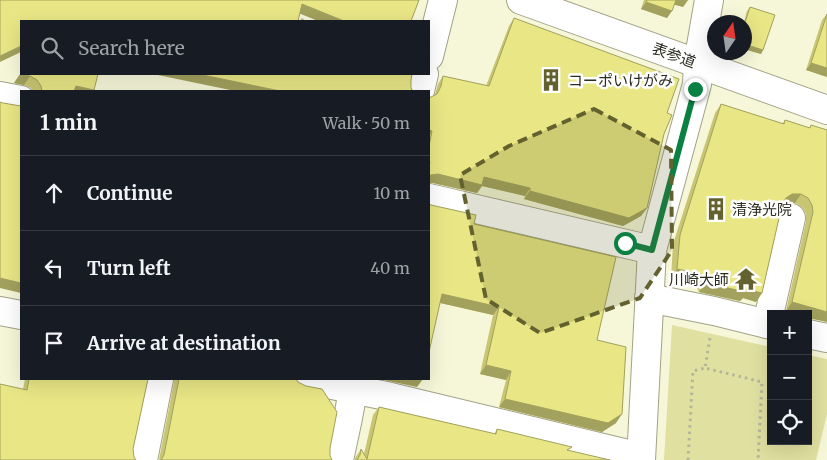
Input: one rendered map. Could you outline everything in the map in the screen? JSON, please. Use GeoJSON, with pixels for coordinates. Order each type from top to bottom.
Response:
{"type":"FeatureCollection","features":[{"type":"Feature","properties":{"kind":"street"},"geometry":{"type":"LineString","coordinates":[[430,52],[443,0]]}},
{"type":"Feature","properties":{"kind":"street","name":"表参道"},"geometry":{"type":"LineString","coordinates":[[521,0],[827,110]]}},
{"type":"Feature","properties":{"kind":"street"},"geometry":{"type":"LineString","coordinates":[[314,380],[354,384],[400,399],[641,458],[652,250],[697,84],[698,63],[709,0]]}},
{"type":"Feature","properties":{"kind":"street"},"geometry":{"type":"LineString","coordinates":[[420,90],[424,75]]}},
{"type":"Feature","properties":{"kind":"street"},"geometry":{"type":"LineString","coordinates":[[0,96],[20,100]]}},
{"type":"Feature","properties":{"kind":"street"},"geometry":{"type":"LineString","coordinates":[[430,198],[652,250]]}},
{"type":"Feature","properties":{"kind":"street"},"geometry":{"type":"LineString","coordinates":[[772,310],[791,218]]}},
{"type":"Feature","properties":{"kind":"street"},"geometry":{"type":"LineString","coordinates":[[649,298],[714,310],[767,323]]}},
{"type":"Feature","properties":{"kind":"street"},"geometry":{"type":"LineString","coordinates":[[0,310],[20,316]]}},
{"type":"Feature","properties":{"kind":"street"},"geometry":{"type":"LineString","coordinates":[[812,335],[827,338]]}},
{"type":"Feature","properties":{"kind":"street"},"geometry":{"type":"LineString","coordinates":[[143,460],[159,380]]}},
{"type":"Feature","properties":{"kind":"street"},"geometry":{"type":"LineString","coordinates":[[339,460],[354,384]]}},
{"type":"Feature","properties":{"kind":"path"},"geometry":{"type":"LineString","coordinates":[[302,20],[306,6]]}},
{"type":"Feature","properties":{"kind":"path"},"geometry":{"type":"LineString","coordinates":[[705,368],[714,310]]}},
{"type":"Feature","properties":{"kind":"path"},"geometry":{"type":"LineString","coordinates":[[688,460],[693,371],[705,368],[762,382],[758,460]]}},
{"type":"Feature","properties":{"kind":"highlighted area"},"geometry":{"type":"Polygon","coordinates":[[[594,109],[671,150],[672,250],[640,298],[540,333],[486,299],[460,175],[509,146],[594,109]]]}},
{"type":"Feature","properties":{"kind":"green space"},"geometry":{"type":"Polygon","coordinates":[[[672,325],[767,346],[767,445],[812,445],[812,356],[827,359],[827,414],[816,460],[664,460],[672,325]]]}},
{"type":"Feature","properties":{"kind":"building"},"geometry":{"type":"Polygon","coordinates":[[[0,0],[419,0],[411,20],[342,20],[302,4],[298,20],[20,20],[20,46],[0,56],[0,0]]]}},
{"type":"Feature","properties":{"kind":"building"},"geometry":{"type":"Polygon","coordinates":[[[647,0],[676,0],[672,11],[646,2],[647,0]]]}},
{"type":"Feature","properties":{"kind":"building"},"geometry":{"type":"Polygon","coordinates":[[[750,7],[775,15],[763,50],[752,47],[752,15],[747,15],[750,7]]]}},
{"type":"Feature","properties":{"kind":"building"},"geometry":{"type":"Polygon","coordinates":[[[827,14],[827,68],[811,63],[827,14]]]}},
{"type":"Feature","properties":{"kind":"building"},"geometry":{"type":"Polygon","coordinates":[[[514,18],[679,79],[667,113],[672,115],[664,134],[647,208],[629,218],[530,191],[530,188],[484,177],[482,185],[438,174],[430,176],[430,141],[432,131],[430,130],[430,98],[437,94],[443,76],[489,86],[514,18]]]}},
{"type":"Feature","properties":{"kind":"building"},"geometry":{"type":"Polygon","coordinates":[[[25,75],[98,75],[94,90],[76,86],[74,90],[42,90],[37,80],[25,75]]]}},
{"type":"Feature","properties":{"kind":"building"},"geometry":{"type":"Polygon","coordinates":[[[203,75],[412,75],[412,90],[275,90],[203,75]]]}},
{"type":"Feature","properties":{"kind":"building"},"geometry":{"type":"Polygon","coordinates":[[[0,102],[20,106],[20,283],[0,278],[0,102]]]}},
{"type":"Feature","properties":{"kind":"building"},"geometry":{"type":"Polygon","coordinates":[[[721,104],[784,124],[785,120],[810,128],[811,125],[827,130],[827,312],[792,302],[813,212],[808,198],[801,194],[792,194],[786,198],[782,205],[762,293],[749,290],[746,292],[705,283],[701,274],[677,269],[680,235],[721,104]]]}},
{"type":"Feature","properties":{"kind":"building"},"geometry":{"type":"Polygon","coordinates":[[[430,204],[476,215],[474,224],[616,257],[597,340],[626,347],[622,414],[608,423],[505,399],[511,371],[486,365],[499,307],[442,294],[430,348],[430,204]]]}},
{"type":"Feature","properties":{"kind":"building"},"geometry":{"type":"Polygon","coordinates":[[[29,380],[148,380],[133,449],[136,460],[0,460],[0,384],[27,390],[29,380]]]}},
{"type":"Feature","properties":{"kind":"building"},"geometry":{"type":"Polygon","coordinates":[[[179,380],[297,380],[306,386],[322,389],[337,412],[330,448],[332,460],[161,460],[164,455],[179,380]]]}},
{"type":"Feature","properties":{"kind":"building"},"geometry":{"type":"Polygon","coordinates":[[[379,407],[496,434],[497,429],[572,447],[567,450],[610,460],[357,460],[361,449],[367,459],[379,407]]]}},
{"type":"Feature","properties":{"kind":"place","name":"コーポいけがみ"},"geometry":{"type":"Point","coordinates":[551,80]}},
{"type":"Feature","properties":{"kind":"place","name":"清浄光院"},"geometry":{"type":"Point","coordinates":[716,209]}},
{"type":"Feature","properties":{"kind":"place","name":"川崎大師"},"geometry":{"type":"Point","coordinates":[746,279]}},
{"type":"Feature","properties":{"kind":"route"},"geometry":{"type":"LineString","coordinates":[[625,243],[652,250],[695,89]]}}]}
